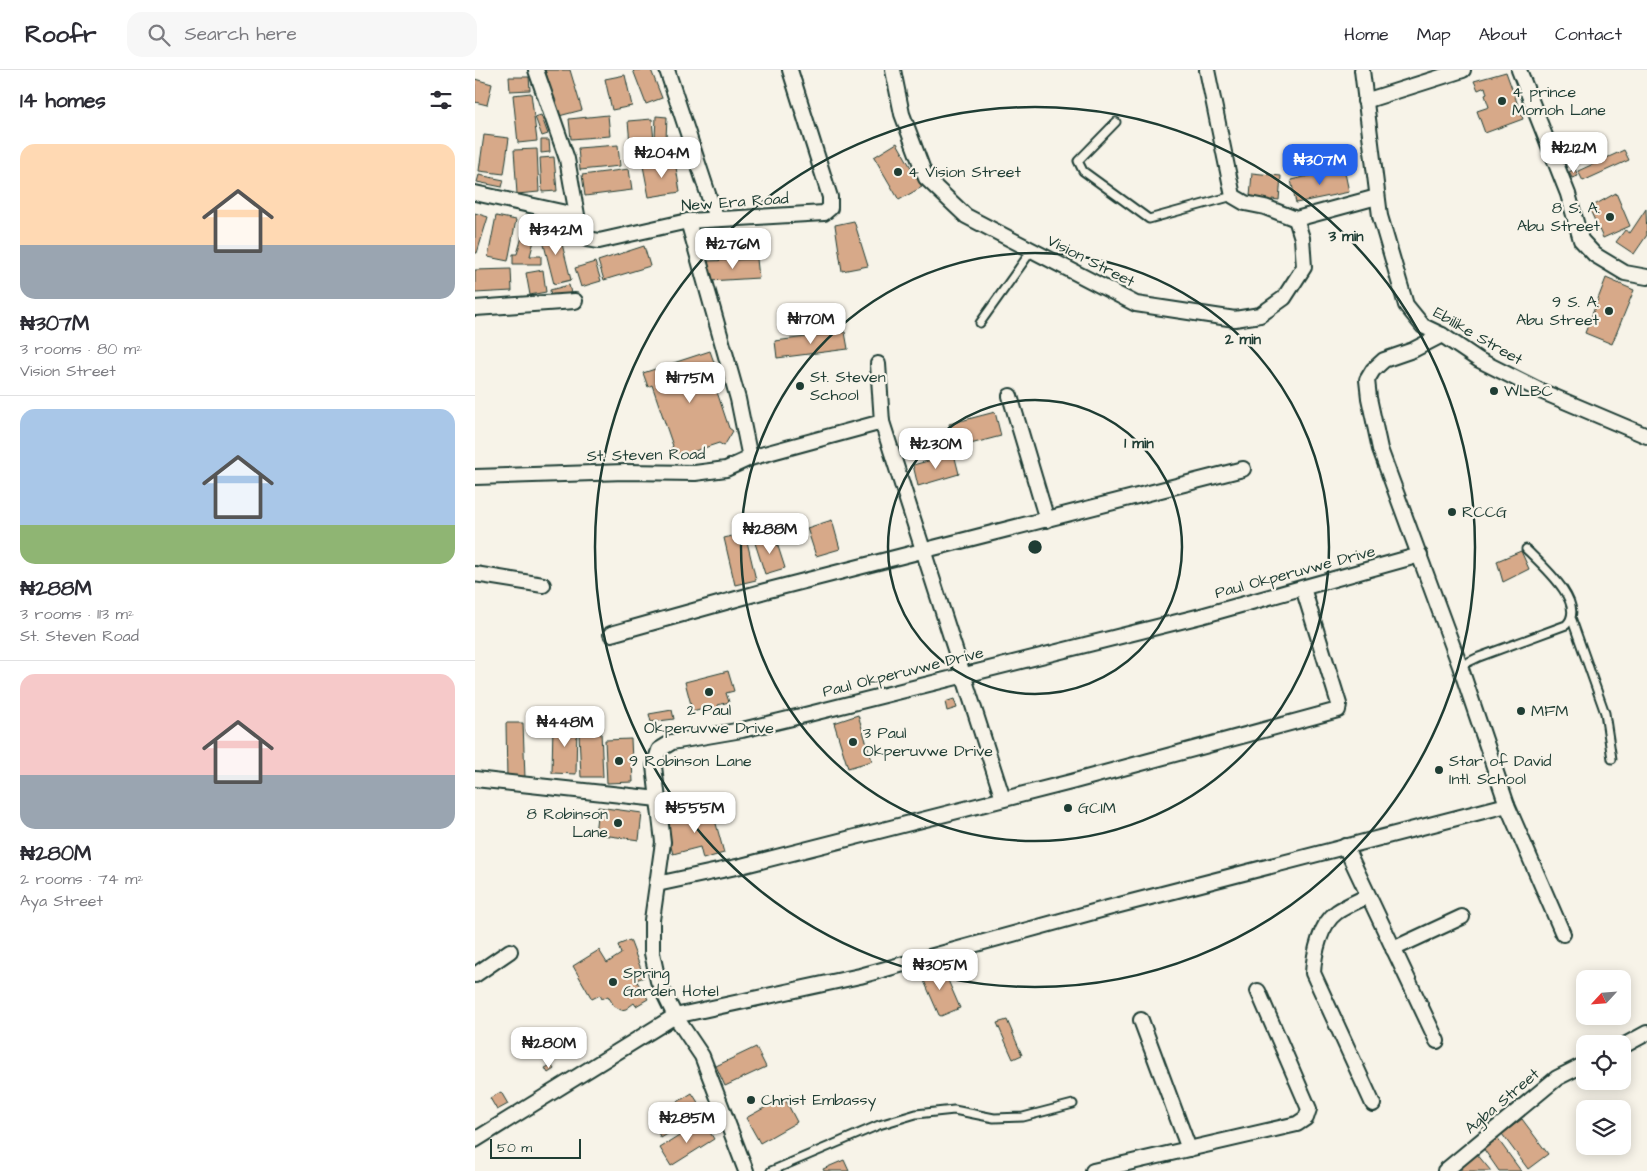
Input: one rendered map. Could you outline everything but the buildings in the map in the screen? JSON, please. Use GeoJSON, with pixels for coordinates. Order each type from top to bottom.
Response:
{"type":"FeatureCollection","features":[{"type":"Feature","properties":{"kind":"street","name":"New Era Road"},"geometry":{"type":"LineString","coordinates":[[536,70],[567,159],[575,216],[580,232],[587,239],[599,241],[688,221],[824,213],[830,208],[830,197],[790,70]]}},
{"type":"Feature","properties":{"kind":"street"},"geometry":{"type":"LineString","coordinates":[[667,70],[716,218]]}},
{"type":"Feature","properties":{"kind":"street","name":"Vision Street"},"geometry":{"type":"LineString","coordinates":[[893,70],[901,114],[926,178],[966,216],[1136,304],[1235,319],[1260,315],[1284,298],[1304,268],[1302,238],[1296,219]]}},
{"type":"Feature","properties":{"kind":"street"},"geometry":{"type":"LineString","coordinates":[[1207,70],[1233,196],[1245,203],[1265,207],[1296,219],[1377,197]]}},
{"type":"Feature","properties":{"kind":"street","name":"Ebilike Street"},"geometry":{"type":"LineString","coordinates":[[1362,70],[1380,216],[1405,305],[1423,326],[1442,335],[1479,360],[1543,392],[1647,436]]}},
{"type":"Feature","properties":{"kind":"street"},"geometry":{"type":"LineString","coordinates":[[1365,101],[1463,70]]}},
{"type":"Feature","properties":{"kind":"street"},"geometry":{"type":"LineString","coordinates":[[1519,70],[1569,194],[1581,240],[1595,255],[1617,268],[1625,272],[1647,277]]}},
{"type":"Feature","properties":{"kind":"street"},"geometry":{"type":"LineString","coordinates":[[475,193],[575,216]]}},
{"type":"Feature","properties":{"kind":"street"},"geometry":{"type":"LineString","coordinates":[[688,221],[738,399],[750,458]]}},
{"type":"Feature","properties":{"kind":"street"},"geometry":{"type":"LineString","coordinates":[[475,308],[575,301]]}},
{"type":"Feature","properties":{"kind":"street"},"geometry":{"type":"LineString","coordinates":[[1442,335],[1413,350],[1385,360],[1373,370],[1367,380],[1373,423],[1380,449],[1460,666],[1507,805],[1563,934]]}},
{"type":"Feature","properties":{"kind":"street"},"geometry":{"type":"LineString","coordinates":[[878,364],[882,422],[961,675],[1003,799]]}},
{"type":"Feature","properties":{"kind":"street"},"geometry":{"type":"LineString","coordinates":[[1010,396],[1047,520]]}},
{"type":"Feature","properties":{"kind":"street","name":"St. Steven Road"},"geometry":{"type":"LineString","coordinates":[[475,477],[625,472],[695,474],[726,469],[750,458],[882,422]]}},
{"type":"Feature","properties":{"kind":"street"},"geometry":{"type":"LineString","coordinates":[[611,634],[765,591],[1243,469]]}},
{"type":"Feature","properties":{"kind":"street","name":"Paul Okperuvwe Drive"},"geometry":{"type":"LineString","coordinates":[[746,1171],[702,1056],[675,1016],[658,981],[651,954],[652,920],[663,842],[654,766],[655,757],[659,750],[672,742],[742,730],[1303,588],[1420,555]]}},
{"type":"Feature","properties":{"kind":"street"},"geometry":{"type":"LineString","coordinates":[[475,574],[543,585]]}},
{"type":"Feature","properties":{"kind":"street"},"geometry":{"type":"LineString","coordinates":[[657,884],[741,866],[1338,710],[1339,704],[1303,588]]}},
{"type":"Feature","properties":{"kind":"street"},"geometry":{"type":"LineString","coordinates":[[475,779],[658,799]]}},
{"type":"Feature","properties":{"kind":"street"},"geometry":{"type":"LineString","coordinates":[[475,1140],[675,1016],[860,976],[1108,908],[1507,805]]}},
{"type":"Feature","properties":{"kind":"street"},"geometry":{"type":"LineString","coordinates":[[1345,846],[1437,1041]]}},
{"type":"Feature","properties":{"kind":"street"},"geometry":{"type":"LineString","coordinates":[[1368,896],[1336,913],[1325,927],[1314,962],[1313,973],[1373,1104]]}},
{"type":"Feature","properties":{"kind":"street"},"geometry":{"type":"LineString","coordinates":[[1393,949],[1462,917]]}},
{"type":"Feature","properties":{"kind":"street"},"geometry":{"type":"LineString","coordinates":[[475,975],[510,952]]}},
{"type":"Feature","properties":{"kind":"street"},"geometry":{"type":"LineString","coordinates":[[1093,1171],[1144,1165],[1189,1149],[1297,1124],[1306,1118],[1309,1110],[1258,991]]}},
{"type":"Feature","properties":{"kind":"street"},"geometry":{"type":"LineString","coordinates":[[1141,1020],[1189,1149]]}},
{"type":"Feature","properties":{"kind":"street"},"geometry":{"type":"LineString","coordinates":[[1631,1042],[1647,1033]]}},
{"type":"Feature","properties":{"kind":"street","name":"Agba Street"},"geometry":{"type":"LineString","coordinates":[[1445,1171],[1557,1078],[1576,1068]]}},
{"type":"Feature","properties":{"kind":"lane"},"geometry":{"type":"LineString","coordinates":[[1116,122],[1078,161],[1083,171],[1149,220],[1233,196]]}},
{"type":"Feature","properties":{"kind":"lane"},"geometry":{"type":"LineString","coordinates":[[980,323],[1032,250]]}},
{"type":"Feature","properties":{"kind":"lane"},"geometry":{"type":"LineString","coordinates":[[1460,666],[1479,657],[1566,625],[1571,620],[1573,613],[1563,588],[1526,549]]}},
{"type":"Feature","properties":{"kind":"lane"},"geometry":{"type":"LineString","coordinates":[[1571,620],[1605,713],[1612,759]]}},
{"type":"Feature","properties":{"kind":"lane"},"geometry":{"type":"LineString","coordinates":[[771,1171],[879,1125],[916,1114],[954,1110],[994,1118],[1023,1117],[1073,1104]]}},
{"type":"Feature","properties":{"kind":"place","name":"4 prince Momoh Lane"},"geometry":{"type":"Point","coordinates":[1502,101]}},
{"type":"Feature","properties":{"kind":"place","name":"4 Vision Street"},"geometry":{"type":"Point","coordinates":[898,172]}},
{"type":"Feature","properties":{"kind":"place","name":"8 S. A. Abu Street"},"geometry":{"type":"Point","coordinates":[1610,217]}},
{"type":"Feature","properties":{"kind":"place","name":"9 S. A. Abu Street"},"geometry":{"type":"Point","coordinates":[1609,311]}},
{"type":"Feature","properties":{"kind":"place","name":"St. Steven School"},"geometry":{"type":"Point","coordinates":[800,386]}},
{"type":"Feature","properties":{"kind":"place","name":"WLBC"},"geometry":{"type":"Point","coordinates":[1494,391]}},
{"type":"Feature","properties":{"kind":"place","name":"RCCG"},"geometry":{"type":"Point","coordinates":[1452,512]}},
{"type":"Feature","properties":{"kind":"place","name":"2 Paul Okperuvwe Drive"},"geometry":{"type":"Point","coordinates":[709,692]}},
{"type":"Feature","properties":{"kind":"place","name":"MFM"},"geometry":{"type":"Point","coordinates":[1521,711]}},
{"type":"Feature","properties":{"kind":"place","name":"3 Paul Okperuvwe Drive"},"geometry":{"type":"Point","coordinates":[853,742]}},
{"type":"Feature","properties":{"kind":"place","name":"9 Robinson Lane"},"geometry":{"type":"Point","coordinates":[619,761]}},
{"type":"Feature","properties":{"kind":"place","name":"Star of David Intl. School"},"geometry":{"type":"Point","coordinates":[1439,770]}},
{"type":"Feature","properties":{"kind":"place","name":"GCIM"},"geometry":{"type":"Point","coordinates":[1068,808]}},
{"type":"Feature","properties":{"kind":"place","name":"8 Robinson Lane"},"geometry":{"type":"Point","coordinates":[618,823]}},
{"type":"Feature","properties":{"kind":"place","name":"Spring Garden Hotel"},"geometry":{"type":"Point","coordinates":[613,982]}},
{"type":"Feature","properties":{"kind":"place","name":"Christ Embassy"},"geometry":{"type":"Point","coordinates":[751,1100]}}]}
